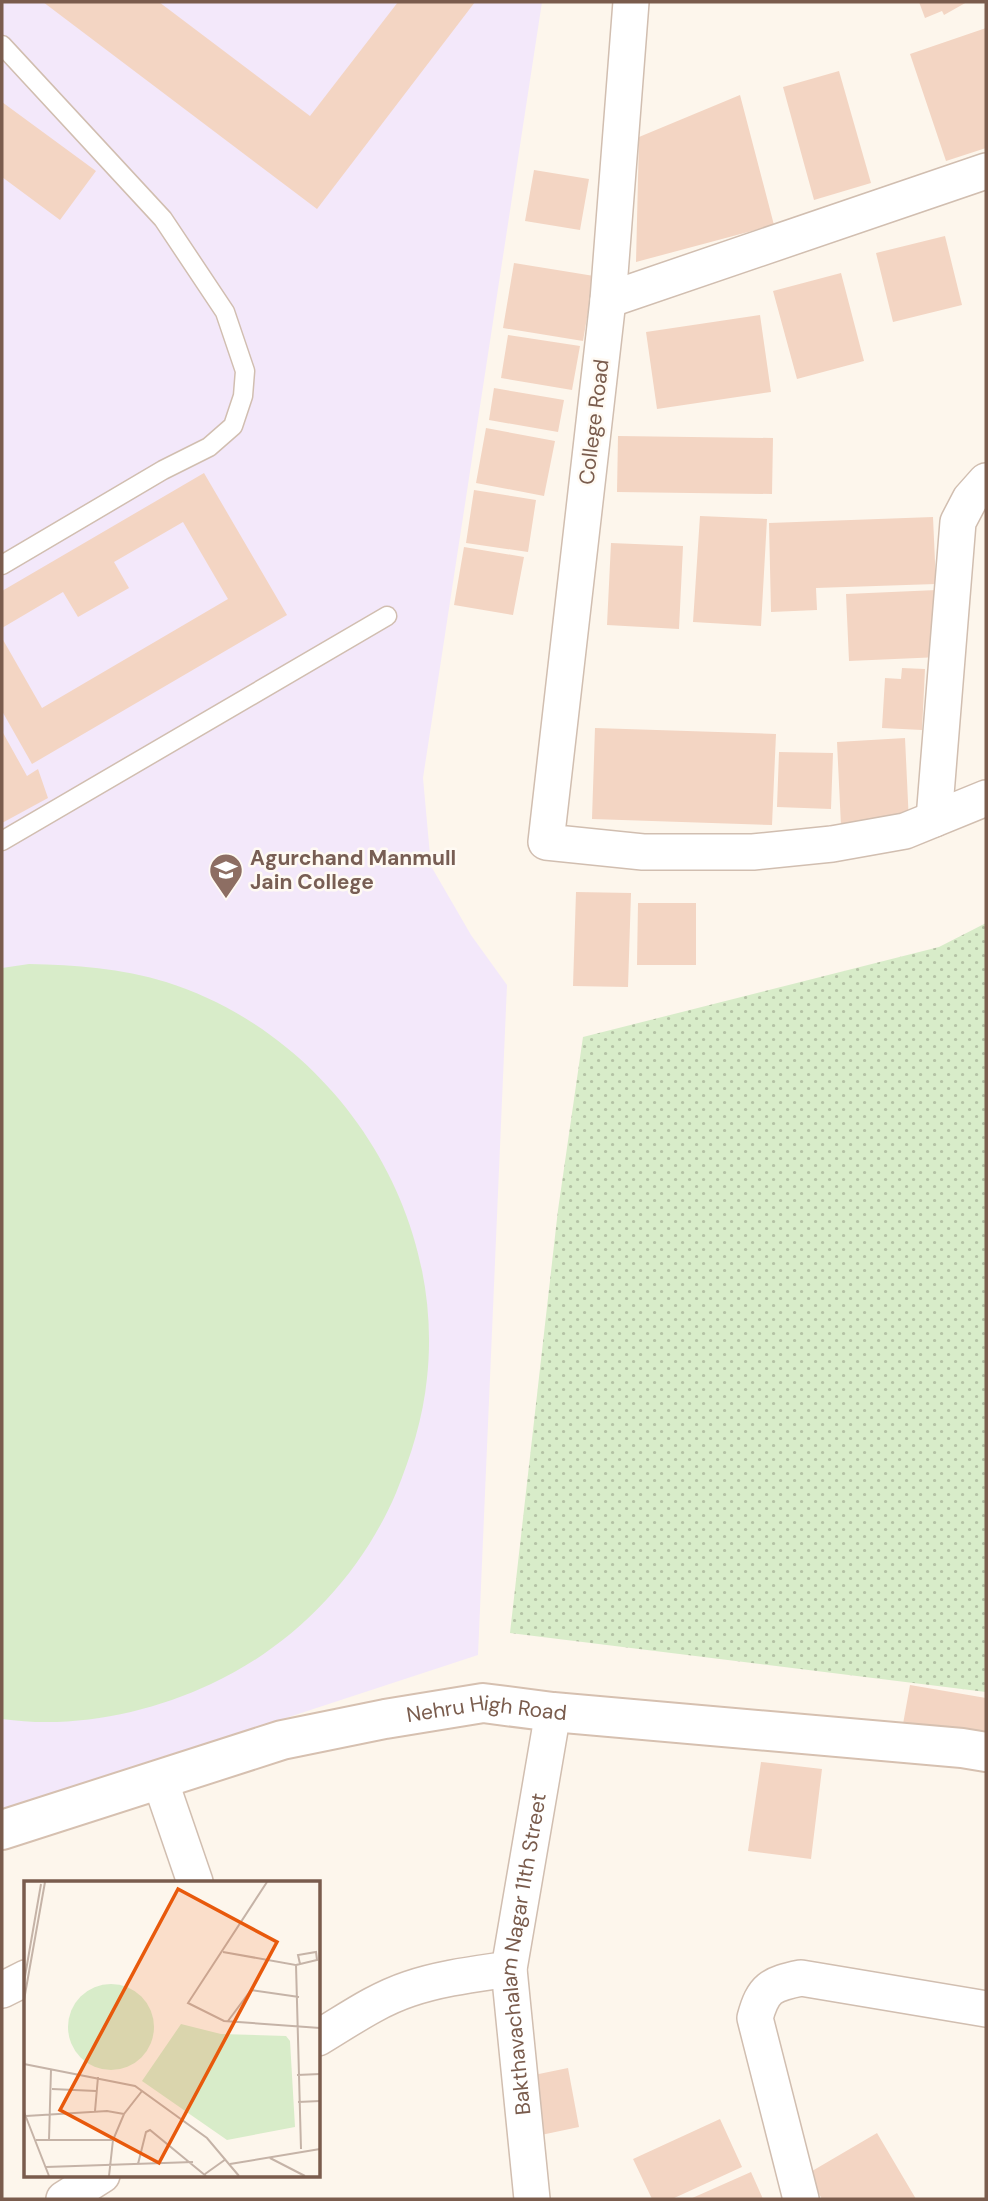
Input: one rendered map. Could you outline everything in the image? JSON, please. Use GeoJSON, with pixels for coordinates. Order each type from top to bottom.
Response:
{"type":"FeatureCollection","features":[{"type":"Feature","properties":{"kind":"street","name":"College Road"},"geometry":{"type":"LineString","coordinates":[[631,2],[607,300],[546,842],[643,852],[752,852],[832,844],[893,834],[934,819]]}},
{"type":"Feature","properties":{"kind":"street"},"geometry":{"type":"LineString","coordinates":[[607,300],[986,171]]}},
{"type":"Feature","properties":{"kind":"street"},"geometry":{"type":"LineString","coordinates":[[986,481],[970,499],[958,522],[934,819],[986,798]]}},
{"type":"Feature","properties":{"kind":"street","name":"Nehru High Road"},"geometry":{"type":"LineString","coordinates":[[2,1830],[282,1740],[483,1703],[553,1712],[986,1752]]}},
{"type":"Feature","properties":{"kind":"street","name":"Bakthavachalam Nagar 11th Street"},"geometry":{"type":"LineString","coordinates":[[532,2199],[509,1969],[553,1712]]}},
{"type":"Feature","properties":{"kind":"street"},"geometry":{"type":"LineString","coordinates":[[160,1780],[195,1881]]}},
{"type":"Feature","properties":{"kind":"street"},"geometry":{"type":"LineString","coordinates":[[320,2037],[369,2007],[409,1989],[457,1976],[509,1969]]}},
{"type":"Feature","properties":{"kind":"street"},"geometry":{"type":"LineString","coordinates":[[801,2199],[755,2018],[761,1996],[781,1982],[801,1978],[986,2009]]}},
{"type":"Feature","properties":{"kind":"street"},"geometry":{"type":"LineString","coordinates":[[2,1990],[24,1979]]}},
{"type":"Feature","properties":{"kind":"street"},"geometry":{"type":"LineString","coordinates":[[64,2199],[100,2176]]}},
{"type":"Feature","properties":{"kind":"lane"},"geometry":{"type":"LineString","coordinates":[[2,45],[163,219],[225,312],[245,371],[243,396],[233,426],[209,447],[163,470],[2,565]]}},
{"type":"Feature","properties":{"kind":"lane"},"geometry":{"type":"LineString","coordinates":[[2,841],[387,616]]}},
{"type":"Feature","properties":{"kind":"shaded area","name":"Agurchand Manmull Jain College"},"geometry":{"type":"Polygon","coordinates":[[[2,2],[542,2],[423,778],[431,866],[471,935],[507,985],[478,1655],[2,1811],[2,2]]]}},
{"type":"Feature","properties":{"kind":"green space"},"geometry":{"type":"Polygon","coordinates":[[[986,923],[986,1692],[510,1633],[558,1210],[583,1037],[939,947],[986,923]]]}},
{"type":"Feature","properties":{"kind":"green space"},"geometry":{"type":"Polygon","coordinates":[[[29,964],[98,968],[166,982],[225,1007],[279,1041],[326,1085],[366,1135],[396,1190],[417,1250],[428,1313],[427,1378],[423,1408],[416,1437],[396,1493],[363,1553],[321,1606],[269,1650],[241,1668],[187,1695],[135,1711],[55,1722],[2,1719],[2,968],[29,964]]]}},
{"type":"Feature","properties":{"kind":"building"},"geometry":{"type":"Polygon","coordinates":[[[43,2],[159,2],[310,116],[398,2],[475,2],[317,209],[43,2]]]}},
{"type":"Feature","properties":{"kind":"building"},"geometry":{"type":"Polygon","coordinates":[[[919,2],[967,2],[944,15],[942,11],[925,18],[919,2]]]}},
{"type":"Feature","properties":{"kind":"building"},"geometry":{"type":"Polygon","coordinates":[[[986,28],[986,148],[946,161],[910,54],[986,28]]]}},
{"type":"Feature","properties":{"kind":"building"},"geometry":{"type":"Polygon","coordinates":[[[839,71],[871,183],[814,200],[783,87],[839,71]]]}},
{"type":"Feature","properties":{"kind":"building"},"geometry":{"type":"Polygon","coordinates":[[[740,95],[774,225],[636,262],[639,137],[740,95]]]}},
{"type":"Feature","properties":{"kind":"building"},"geometry":{"type":"Polygon","coordinates":[[[2,102],[96,171],[60,220],[2,177],[2,102]]]}},
{"type":"Feature","properties":{"kind":"building"},"geometry":{"type":"Polygon","coordinates":[[[534,170],[589,179],[580,230],[525,221],[534,170]]]}},
{"type":"Feature","properties":{"kind":"building"},"geometry":{"type":"Polygon","coordinates":[[[945,236],[962,305],[893,322],[876,253],[945,236]]]}},
{"type":"Feature","properties":{"kind":"building"},"geometry":{"type":"Polygon","coordinates":[[[514,263],[594,276],[583,341],[503,328],[514,263]]]}},
{"type":"Feature","properties":{"kind":"building"},"geometry":{"type":"Polygon","coordinates":[[[841,273],[864,361],[797,379],[773,291],[841,273]]]}},
{"type":"Feature","properties":{"kind":"building"},"geometry":{"type":"Polygon","coordinates":[[[760,315],[771,392],[657,409],[646,332],[760,315]]]}},
{"type":"Feature","properties":{"kind":"building"},"geometry":{"type":"Polygon","coordinates":[[[508,335],[580,346],[572,390],[501,378],[508,335]]]}},
{"type":"Feature","properties":{"kind":"building"},"geometry":{"type":"Polygon","coordinates":[[[494,388],[564,400],[558,432],[489,420],[494,388]]]}},
{"type":"Feature","properties":{"kind":"building"},"geometry":{"type":"Polygon","coordinates":[[[486,428],[555,441],[544,496],[476,483],[486,428]]]}},
{"type":"Feature","properties":{"kind":"building"},"geometry":{"type":"Polygon","coordinates":[[[618,436],[773,438],[772,494],[617,492],[618,436]]]}},
{"type":"Feature","properties":{"kind":"building"},"geometry":{"type":"Polygon","coordinates":[[[204,473],[287,615],[32,764],[2,711],[2,638],[42,708],[228,599],[183,522],[114,562],[129,588],[78,617],[63,592],[2,628],[2,591],[204,473]]]}},
{"type":"Feature","properties":{"kind":"building"},"geometry":{"type":"Polygon","coordinates":[[[474,490],[536,500],[528,552],[466,543],[474,490]]]}},
{"type":"Feature","properties":{"kind":"building"},"geometry":{"type":"Polygon","coordinates":[[[700,516],[767,519],[761,626],[693,622],[700,516]]]}},
{"type":"Feature","properties":{"kind":"building"},"geometry":{"type":"Polygon","coordinates":[[[933,517],[936,584],[816,588],[817,610],[771,612],[769,523],[933,517]]]}},
{"type":"Feature","properties":{"kind":"building"},"geometry":{"type":"Polygon","coordinates":[[[611,543],[683,546],[679,629],[607,625],[611,543]]]}},
{"type":"Feature","properties":{"kind":"building"},"geometry":{"type":"Polygon","coordinates":[[[464,547],[524,557],[513,615],[454,605],[464,547]]]}},
{"type":"Feature","properties":{"kind":"building"},"geometry":{"type":"Polygon","coordinates":[[[937,590],[940,657],[849,661],[846,594],[937,590]]]}},
{"type":"Feature","properties":{"kind":"building"},"geometry":{"type":"Polygon","coordinates":[[[902,668],[925,669],[922,730],[882,728],[885,678],[901,679],[902,668]]]}},
{"type":"Feature","properties":{"kind":"building"},"geometry":{"type":"Polygon","coordinates":[[[595,728],[776,734],[772,825],[592,819],[595,728]]]}},
{"type":"Feature","properties":{"kind":"building"},"geometry":{"type":"Polygon","coordinates":[[[2,731],[27,776],[38,769],[48,798],[2,823],[2,731]]]}},
{"type":"Feature","properties":{"kind":"building"},"geometry":{"type":"Polygon","coordinates":[[[905,738],[909,823],[841,826],[837,742],[905,738]]]}},
{"type":"Feature","properties":{"kind":"building"},"geometry":{"type":"Polygon","coordinates":[[[779,752],[833,753],[831,809],[777,807],[779,752]]]}},
{"type":"Feature","properties":{"kind":"building"},"geometry":{"type":"Polygon","coordinates":[[[576,892],[631,893],[628,987],[573,986],[576,892]]]}},
{"type":"Feature","properties":{"kind":"building"},"geometry":{"type":"Polygon","coordinates":[[[638,903],[696,903],[696,965],[637,965],[638,903]]]}},
{"type":"Feature","properties":{"kind":"building"},"geometry":{"type":"Polygon","coordinates":[[[910,1685],[986,1698],[986,1739],[903,1724],[910,1685]]]}},
{"type":"Feature","properties":{"kind":"building"},"geometry":{"type":"Polygon","coordinates":[[[761,1762],[822,1769],[811,1859],[748,1851],[761,1762]]]}},
{"type":"Feature","properties":{"kind":"building"},"geometry":{"type":"Polygon","coordinates":[[[568,2068],[579,2127],[541,2135],[529,2076],[568,2068]]]}},
{"type":"Feature","properties":{"kind":"building"},"geometry":{"type":"Polygon","coordinates":[[[720,2119],[742,2167],[672,2199],[652,2199],[633,2159],[720,2119]]]}},
{"type":"Feature","properties":{"kind":"building"},"geometry":{"type":"Polygon","coordinates":[[[877,2133],[916,2199],[822,2199],[807,2174],[877,2133]]]}},
{"type":"Feature","properties":{"kind":"building"},"geometry":{"type":"Polygon","coordinates":[[[751,2172],[763,2199],[690,2199],[751,2172]]]}},
{"type":"Feature","properties":{"kind":"place","name":"Agurchand Manmull Jain College"},"geometry":{"type":"Point","coordinates":[226,900]}}]}
